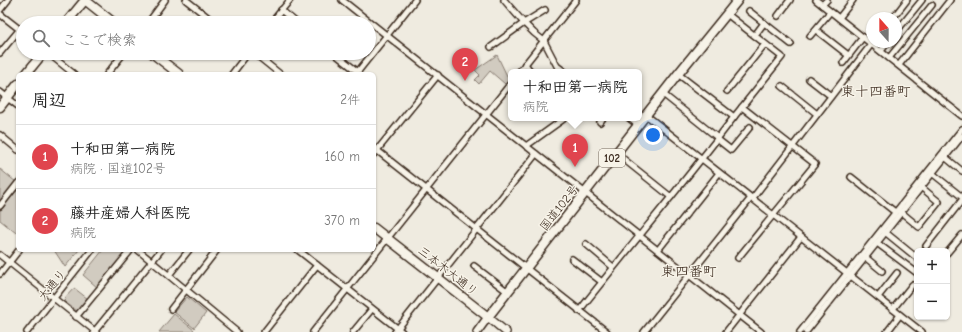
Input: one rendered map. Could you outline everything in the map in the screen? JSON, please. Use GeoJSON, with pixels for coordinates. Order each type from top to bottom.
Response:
{"type":"FeatureCollection","features":[{"type":"Feature","properties":{"kind":"highway"},"geometry":{"type":"LineString","coordinates":[[72,16],[85,0],[105,16]]}},
{"type":"Feature","properties":{"kind":"highway","name":"国道102号"},"geometry":{"type":"LineString","coordinates":[[642,120],[738,0]]}},
{"type":"Feature","properties":{"kind":"highway"},"geometry":{"type":"LineString","coordinates":[[28,72],[37,60]]}},
{"type":"Feature","properties":{"kind":"highway"},"geometry":{"type":"LineString","coordinates":[[161,60],[176,72]]}},
{"type":"Feature","properties":{"kind":"highway"},"geometry":{"type":"LineString","coordinates":[[0,107],[16,87]]}},
{"type":"Feature","properties":{"kind":"highway","name":"国道102号"},"geometry":{"type":"LineString","coordinates":[[488,318],[641,121]]}},
{"type":"Feature","properties":{"kind":"highway","name":"三本木大通り"},"geometry":{"type":"LineString","coordinates":[[376,230],[488,318]]}},
{"type":"Feature","properties":{"kind":"main road"},"geometry":{"type":"LineString","coordinates":[[477,332],[488,318]]}},
{"type":"Feature","properties":{"kind":"main road","name":"三本木大通り"},"geometry":{"type":"LineString","coordinates":[[488,318],[506,332]]}},
{"type":"Feature","properties":{"kind":"street"},"geometry":{"type":"LineString","coordinates":[[0,10],[8,0]]}},
{"type":"Feature","properties":{"kind":"street"},"geometry":{"type":"LineString","coordinates":[[153,16],[165,0]]}},
{"type":"Feature","properties":{"kind":"street"},"geometry":{"type":"LineString","coordinates":[[186,0],[207,16]]}},
{"type":"Feature","properties":{"kind":"street"},"geometry":{"type":"LineString","coordinates":[[342,0],[363,16]]}},
{"type":"Feature","properties":{"kind":"street"},"geometry":{"type":"LineString","coordinates":[[376,49],[415,0]]}},
{"type":"Feature","properties":{"kind":"street"},"geometry":{"type":"LineString","coordinates":[[504,0],[524,23],[544,41],[557,66],[561,69]]}},
{"type":"Feature","properties":{"kind":"street"},"geometry":{"type":"LineString","coordinates":[[521,69],[576,0]]}},
{"type":"Feature","properties":{"kind":"street"},"geometry":{"type":"LineString","coordinates":[[778,16],[790,0]]}},
{"type":"Feature","properties":{"kind":"street"},"geometry":{"type":"LineString","coordinates":[[816,0],[866,39]]}},
{"type":"Feature","properties":{"kind":"street"},"geometry":{"type":"LineString","coordinates":[[822,5],[826,0]]}},
{"type":"Feature","properties":{"kind":"street"},"geometry":{"type":"LineString","coordinates":[[839,18],[853,0]]}},
{"type":"Feature","properties":{"kind":"street"},"geometry":{"type":"LineString","coordinates":[[898,12],[907,0]]}},
{"type":"Feature","properties":{"kind":"street"},"geometry":{"type":"LineString","coordinates":[[902,25],[922,0]]}},
{"type":"Feature","properties":{"kind":"street"},"geometry":{"type":"LineString","coordinates":[[899,65],[950,0]]}},
{"type":"Feature","properties":{"kind":"street"},"geometry":{"type":"LineString","coordinates":[[277,16],[288,1]]}},
{"type":"Feature","properties":{"kind":"street"},"geometry":{"type":"LineString","coordinates":[[889,58],[932,5]]}},
{"type":"Feature","properties":{"kind":"street"},"geometry":{"type":"LineString","coordinates":[[281,10],[288,16]]}},
{"type":"Feature","properties":{"kind":"street"},"geometry":{"type":"LineString","coordinates":[[491,47],[545,10]]}},
{"type":"Feature","properties":{"kind":"street"},"geometry":{"type":"LineString","coordinates":[[749,11],[791,44]]}},
{"type":"Feature","properties":{"kind":"street"},"geometry":{"type":"LineString","coordinates":[[810,36],[830,12]]}},
{"type":"Feature","properties":{"kind":"street"},"geometry":{"type":"LineString","coordinates":[[0,14],[16,27]]}},
{"type":"Feature","properties":{"kind":"street"},"geometry":{"type":"LineString","coordinates":[[580,311],[782,57],[727,14]]}},
{"type":"Feature","properties":{"kind":"street"},"geometry":{"type":"LineString","coordinates":[[755,35],[764,23]]}},
{"type":"Feature","properties":{"kind":"street"},"geometry":{"type":"LineString","coordinates":[[376,26],[761,332]]}},
{"type":"Feature","properties":{"kind":"street"},"geometry":{"type":"LineString","coordinates":[[816,30],[848,55]]}},
{"type":"Feature","properties":{"kind":"street"},"geometry":{"type":"LineString","coordinates":[[0,54],[16,36]]}},
{"type":"Feature","properties":{"kind":"street"},"geometry":{"type":"LineString","coordinates":[[843,63],[863,37]]}},
{"type":"Feature","properties":{"kind":"street"},"geometry":{"type":"LineString","coordinates":[[728,91],[765,44]]}},
{"type":"Feature","properties":{"kind":"street"},"geometry":{"type":"LineString","coordinates":[[644,332],[869,48]]}},
{"type":"Feature","properties":{"kind":"street"},"geometry":{"type":"LineString","coordinates":[[878,48],[962,116]]}},
{"type":"Feature","properties":{"kind":"street"},"geometry":{"type":"LineString","coordinates":[[57,60],[72,72]]}},
{"type":"Feature","properties":{"kind":"street"},"geometry":{"type":"LineString","coordinates":[[109,72],[118,60]]}},
{"type":"Feature","properties":{"kind":"street"},"geometry":{"type":"LineString","coordinates":[[234,72],[243,60]]}},
{"type":"Feature","properties":{"kind":"street"},"geometry":{"type":"LineString","coordinates":[[263,60],[278,72]]}},
{"type":"Feature","properties":{"kind":"street"},"geometry":{"type":"LineString","coordinates":[[342,60],[356,72]]}},
{"type":"Feature","properties":{"kind":"street"},"geometry":{"type":"LineString","coordinates":[[358,72],[367,60]]}},
{"type":"Feature","properties":{"kind":"street"},"geometry":{"type":"LineString","coordinates":[[525,64],[529,69]]}},
{"type":"Feature","properties":{"kind":"street"},"geometry":{"type":"LineString","coordinates":[[678,74],[734,117]]}},
{"type":"Feature","properties":{"kind":"street"},"geometry":{"type":"LineString","coordinates":[[376,150],[438,75]]}},
{"type":"Feature","properties":{"kind":"street"},"geometry":{"type":"LineString","coordinates":[[809,79],[831,96]]}},
{"type":"Feature","properties":{"kind":"street"},"geometry":{"type":"LineString","coordinates":[[313,332],[508,86]]}},
{"type":"Feature","properties":{"kind":"street"},"geometry":{"type":"LineString","coordinates":[[782,86],[817,114]]}},
{"type":"Feature","properties":{"kind":"street"},"geometry":{"type":"LineString","coordinates":[[0,92],[16,105]]}},
{"type":"Feature","properties":{"kind":"street"},"geometry":{"type":"LineString","coordinates":[[663,94],[731,150],[750,127]]}},
{"type":"Feature","properties":{"kind":"street"},"geometry":{"type":"LineString","coordinates":[[738,258],[815,164],[742,107]]}},
{"type":"Feature","properties":{"kind":"street"},"geometry":{"type":"LineString","coordinates":[[646,115],[922,332]]}},
{"type":"Feature","properties":{"kind":"street"},"geometry":{"type":"LineString","coordinates":[[526,146],[561,121]]}},
{"type":"Feature","properties":{"kind":"street"},"geometry":{"type":"LineString","coordinates":[[633,121],[638,125]]}},
{"type":"Feature","properties":{"kind":"street"},"geometry":{"type":"LineString","coordinates":[[806,332],[849,274],[962,129]]}},
{"type":"Feature","properties":{"kind":"street"},"geometry":{"type":"LineString","coordinates":[[0,135],[16,148]]}},
{"type":"Feature","properties":{"kind":"street"},"geometry":{"type":"LineString","coordinates":[[800,332],[877,243],[898,212],[921,187],[962,136]]}},
{"type":"Feature","properties":{"kind":"street"},"geometry":{"type":"LineString","coordinates":[[376,152],[477,229],[607,332]]}},
{"type":"Feature","properties":{"kind":"street"},"geometry":{"type":"LineString","coordinates":[[301,252],[399,331],[438,278],[536,154]]}},
{"type":"Feature","properties":{"kind":"street"},"geometry":{"type":"LineString","coordinates":[[616,154],[671,197]]}},
{"type":"Feature","properties":{"kind":"street"},"geometry":{"type":"LineString","coordinates":[[945,157],[962,171]]}},
{"type":"Feature","properties":{"kind":"street"},"geometry":{"type":"LineString","coordinates":[[658,250],[719,173]]}},
{"type":"Feature","properties":{"kind":"street"},"geometry":{"type":"LineString","coordinates":[[926,246],[962,198],[932,173]]}},
{"type":"Feature","properties":{"kind":"street"},"geometry":{"type":"LineString","coordinates":[[851,177],[919,227],[939,202],[921,187]]}},
{"type":"Feature","properties":{"kind":"street"},"geometry":{"type":"LineString","coordinates":[[0,206],[16,186]]}},
{"type":"Feature","properties":{"kind":"street"},"geometry":{"type":"LineString","coordinates":[[885,232],[914,256]]}},
{"type":"Feature","properties":{"kind":"street"},"geometry":{"type":"LineString","coordinates":[[950,249],[962,234]]}},
{"type":"Feature","properties":{"kind":"street"},"geometry":{"type":"LineString","coordinates":[[726,332],[801,237]]}},
{"type":"Feature","properties":{"kind":"street"},"geometry":{"type":"LineString","coordinates":[[877,243],[914,271]]}},
{"type":"Feature","properties":{"kind":"street"},"geometry":{"type":"LineString","coordinates":[[586,244],[614,267]]}},
{"type":"Feature","properties":{"kind":"street"},"geometry":{"type":"LineString","coordinates":[[0,274],[17,252]]}},
{"type":"Feature","properties":{"kind":"street","name":"大通り"},"geometry":{"type":"LineString","coordinates":[[27,332],[90,252]]}},
{"type":"Feature","properties":{"kind":"street"},"geometry":{"type":"LineString","coordinates":[[76,317],[129,252]]}},
{"type":"Feature","properties":{"kind":"street"},"geometry":{"type":"LineString","coordinates":[[140,252],[237,332]]}},
{"type":"Feature","properties":{"kind":"street"},"geometry":{"type":"LineString","coordinates":[[0,255],[95,332],[160,252]]}},
{"type":"Feature","properties":{"kind":"street"},"geometry":{"type":"LineString","coordinates":[[169,275],[188,252]]}},
{"type":"Feature","properties":{"kind":"street"},"geometry":{"type":"LineString","coordinates":[[171,309],[215,252]]}},
{"type":"Feature","properties":{"kind":"street"},"geometry":{"type":"LineString","coordinates":[[865,257],[882,271]]}},
{"type":"Feature","properties":{"kind":"street"},"geometry":{"type":"LineString","coordinates":[[572,259],[602,282]]}},
{"type":"Feature","properties":{"kind":"street"},"geometry":{"type":"LineString","coordinates":[[264,332],[317,265]]}},
{"type":"Feature","properties":{"kind":"street"},"geometry":{"type":"LineString","coordinates":[[474,266],[508,292]]}},
{"type":"Feature","properties":{"kind":"street"},"geometry":{"type":"LineString","coordinates":[[878,297],[897,273]]}},
{"type":"Feature","properties":{"kind":"street"},"geometry":{"type":"LineString","coordinates":[[893,309],[912,285]]}},
{"type":"Feature","properties":{"kind":"street"},"geometry":{"type":"LineString","coordinates":[[353,332],[372,308]]}},
{"type":"Feature","properties":{"kind":"street"},"geometry":{"type":"LineString","coordinates":[[887,332],[900,315]]}},
{"type":"Feature","properties":{"kind":"shaded area"},"geometry":{"type":"Polygon","coordinates":[[[497,55],[508,78],[508,81],[505,84],[490,71],[479,84],[475,80],[480,75],[475,70],[497,55]]]}},
{"type":"Feature","properties":{"kind":"shaded area"},"geometry":{"type":"Polygon","coordinates":[[[0,169],[16,182],[0,202],[0,169]]]}},
{"type":"Feature","properties":{"kind":"shaded area"},"geometry":{"type":"Polygon","coordinates":[[[16,191],[16,233],[0,220],[0,211],[16,191]]]}},
{"type":"Feature","properties":{"kind":"shaded area"},"geometry":{"type":"Polygon","coordinates":[[[55,252],[77,252],[65,267],[55,252]]]}},
{"type":"Feature","properties":{"kind":"shaded area"},"geometry":{"type":"Polygon","coordinates":[[[101,252],[128,252],[98,288],[83,275],[101,252]]]}},
{"type":"Feature","properties":{"kind":"shaded area"},"geometry":{"type":"Polygon","coordinates":[[[74,288],[88,299],[78,312],[65,302],[64,299],[74,288]]]}},
{"type":"Feature","properties":{"kind":"shaded area"},"geometry":{"type":"Polygon","coordinates":[[[187,297],[206,313],[194,328],[174,312],[187,297]]]}},
{"type":"Feature","properties":{"kind":"shaded area"},"geometry":{"type":"Polygon","coordinates":[[[174,314],[194,330],[192,332],[159,332],[174,314]]]}},
{"type":"Feature","properties":{"kind":"place","name":"藤井産婦人科医院"},"geometry":{"type":"Point","coordinates":[465,81]}},
{"type":"Feature","properties":{"kind":"place","name":"十和田第一病院"},"geometry":{"type":"Point","coordinates":[575,167]}},
{"type":"Feature","properties":{"kind":"district","name":"東十四番町"},"geometry":{"type":"Point","coordinates":[876,91]}},
{"type":"Feature","properties":{"kind":"district","name":"東四番町"},"geometry":{"type":"Point","coordinates":[689,271]}}]}
